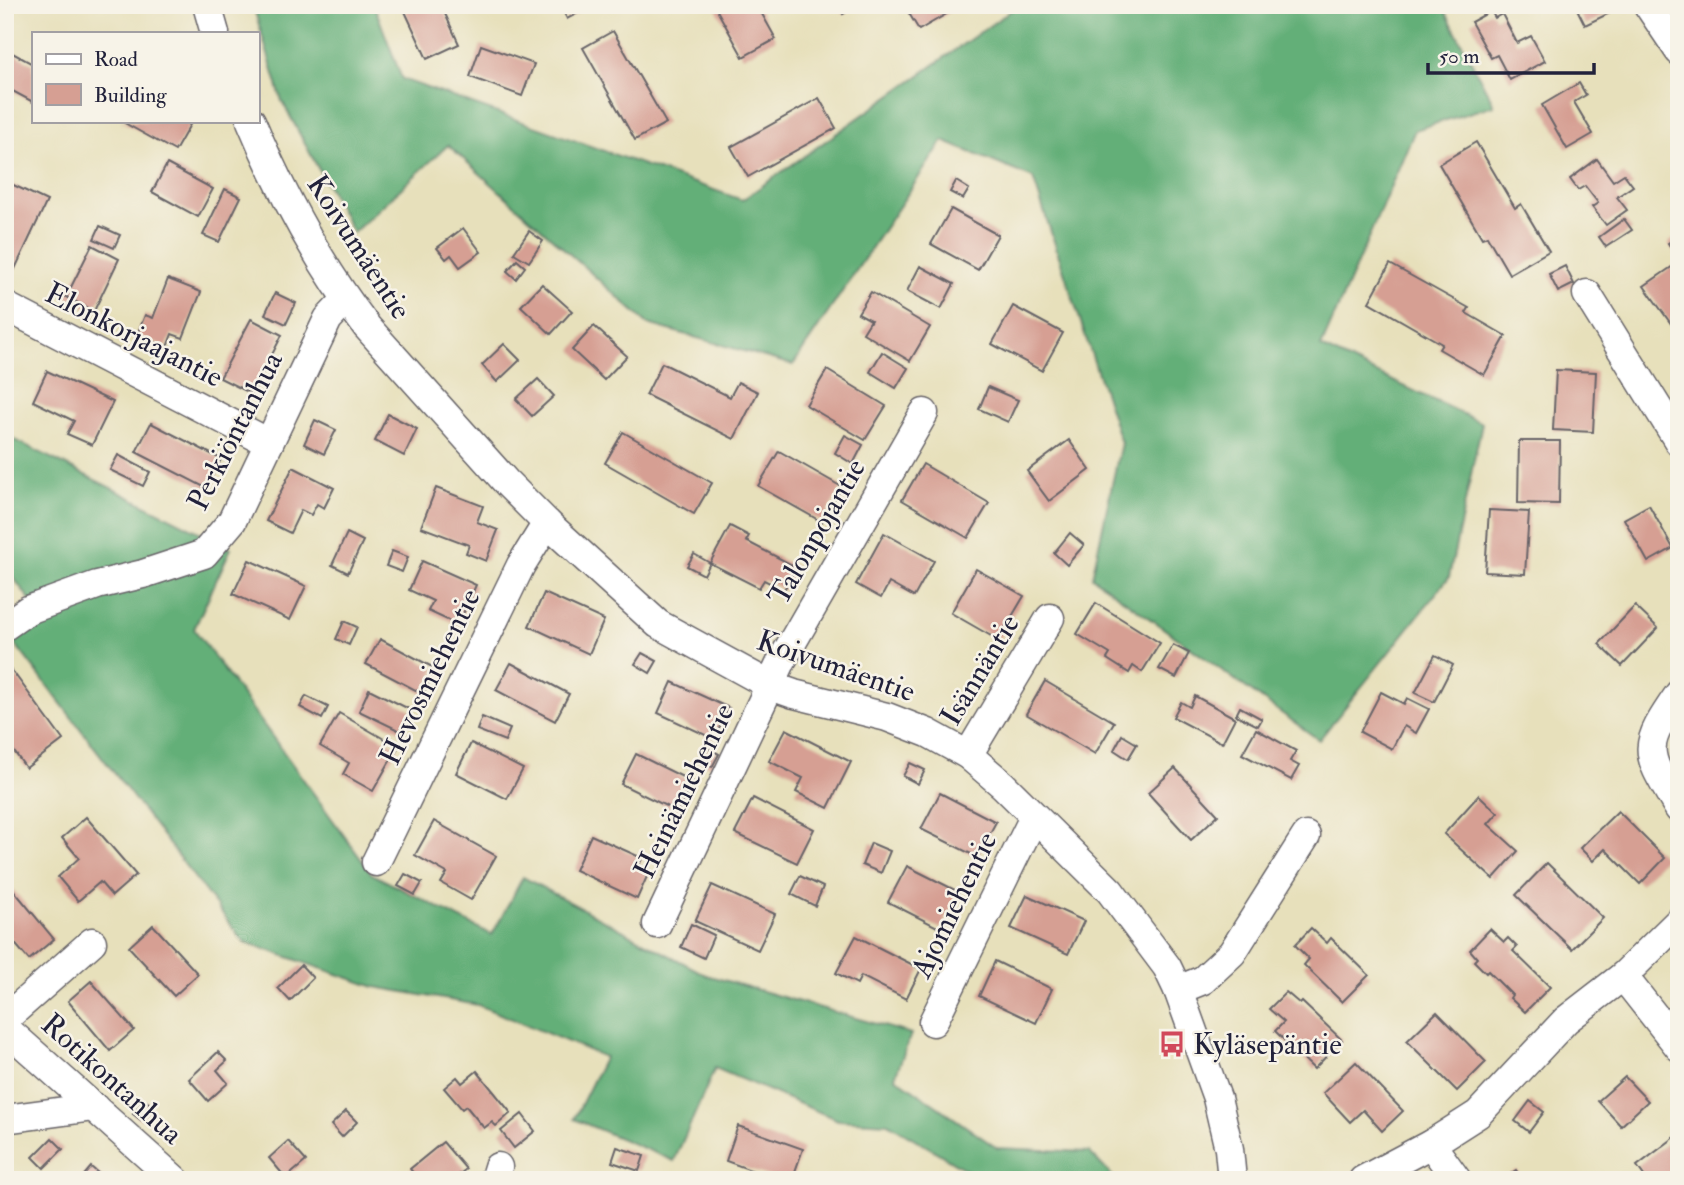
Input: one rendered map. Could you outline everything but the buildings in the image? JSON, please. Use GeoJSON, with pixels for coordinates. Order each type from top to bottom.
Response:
{"type":"FeatureCollection","features":[{"type":"Feature","properties":{"kind":"street"},"geometry":{"type":"LineString","coordinates":[[207,5],[215,32]]}},
{"type":"Feature","properties":{"kind":"street"},"geometry":{"type":"LineString","coordinates":[[1648,5],[1679,51]]}},
{"type":"Feature","properties":{"kind":"street","name":"Koivumäentie"},"geometry":{"type":"LineString","coordinates":[[251,122],[269,165],[316,251],[367,327],[547,523],[659,624],[771,686],[887,717],[928,733],[968,755],[1003,785],[1110,891],[1167,967],[1178,990],[1217,1098],[1229,1149],[1232,1180]]}},
{"type":"Feature","properties":{"kind":"street"},"geometry":{"type":"LineString","coordinates":[[1587,294],[1679,442]]}},
{"type":"Feature","properties":{"kind":"street","name":"Perkiöntanhua"},"geometry":{"type":"LineString","coordinates":[[5,626],[28,610],[97,585],[143,574],[204,554],[232,521],[328,318],[346,299]]}},
{"type":"Feature","properties":{"kind":"street","name":"Elonkorjaajantie"},"geometry":{"type":"LineString","coordinates":[[5,306],[268,443]]}},
{"type":"Feature","properties":{"kind":"street","name":"Talonpojantie"},"geometry":{"type":"LineString","coordinates":[[771,686],[782,660],[924,413]]}},
{"type":"Feature","properties":{"kind":"street","name":"Hevosmiehentie"},"geometry":{"type":"LineString","coordinates":[[376,862],[521,565],[547,523]]}},
{"type":"Feature","properties":{"kind":"street","name":"Isännäntie"},"geometry":{"type":"LineString","coordinates":[[968,755],[1050,618]]}},
{"type":"Feature","properties":{"kind":"street","name":"Heinämiehentie"},"geometry":{"type":"LineString","coordinates":[[657,924],[771,686]]}},
{"type":"Feature","properties":{"kind":"street"},"geometry":{"type":"LineString","coordinates":[[1679,694],[1656,727],[1650,746],[1655,768],[1679,808]]}},
{"type":"Feature","properties":{"kind":"street","name":"Ajomiehentie"},"geometry":{"type":"LineString","coordinates":[[933,1022],[1034,817]]}},
{"type":"Feature","properties":{"kind":"street"},"geometry":{"type":"LineString","coordinates":[[1178,990],[1203,980],[1232,953],[1306,836]]}},
{"type":"Feature","properties":{"kind":"street"},"geometry":{"type":"LineString","coordinates":[[1363,1180],[1431,1144],[1478,1114],[1566,1020],[1623,976],[1679,921]]}},
{"type":"Feature","properties":{"kind":"street"},"geometry":{"type":"LineString","coordinates":[[5,1019],[92,942]]}},
{"type":"Feature","properties":{"kind":"street"},"geometry":{"type":"LineString","coordinates":[[1623,976],[1679,1047]]}},
{"type":"Feature","properties":{"kind":"street","name":"Rotikontanhua"},"geometry":{"type":"LineString","coordinates":[[5,1028],[175,1180]]}},
{"type":"Feature","properties":{"kind":"street"},"geometry":{"type":"LineString","coordinates":[[5,1119],[94,1107]]}},
{"type":"Feature","properties":{"kind":"street"},"geometry":{"type":"LineString","coordinates":[[1431,1144],[1457,1180]]}},
{"type":"Feature","properties":{"kind":"green space"},"geometry":{"type":"Polygon","coordinates":[[[253,5],[374,5],[402,79],[742,200],[1019,5],[1442,5],[1494,105],[1415,130],[1321,347],[1482,423],[1449,577],[1319,740],[1092,577],[1121,443],[1033,178],[943,141],[793,365],[648,324],[448,145],[353,233],[282,101],[253,5]]]}},
{"type":"Feature","properties":{"kind":"green space"},"geometry":{"type":"Polygon","coordinates":[[[5,435],[231,548],[194,629],[372,874],[492,935],[523,877],[706,975],[911,1034],[895,1077],[997,1148],[1089,1152],[1116,1180],[983,1180],[888,1123],[838,1120],[715,1068],[674,1161],[574,1119],[605,1057],[478,1005],[375,987],[244,942],[13,641],[46,622],[5,566],[5,435]]]}},
{"type":"Feature","properties":{"kind":"place","name":"Kyläsepäntie"},"geometry":{"type":"Point","coordinates":[1172,1044]}}]}
